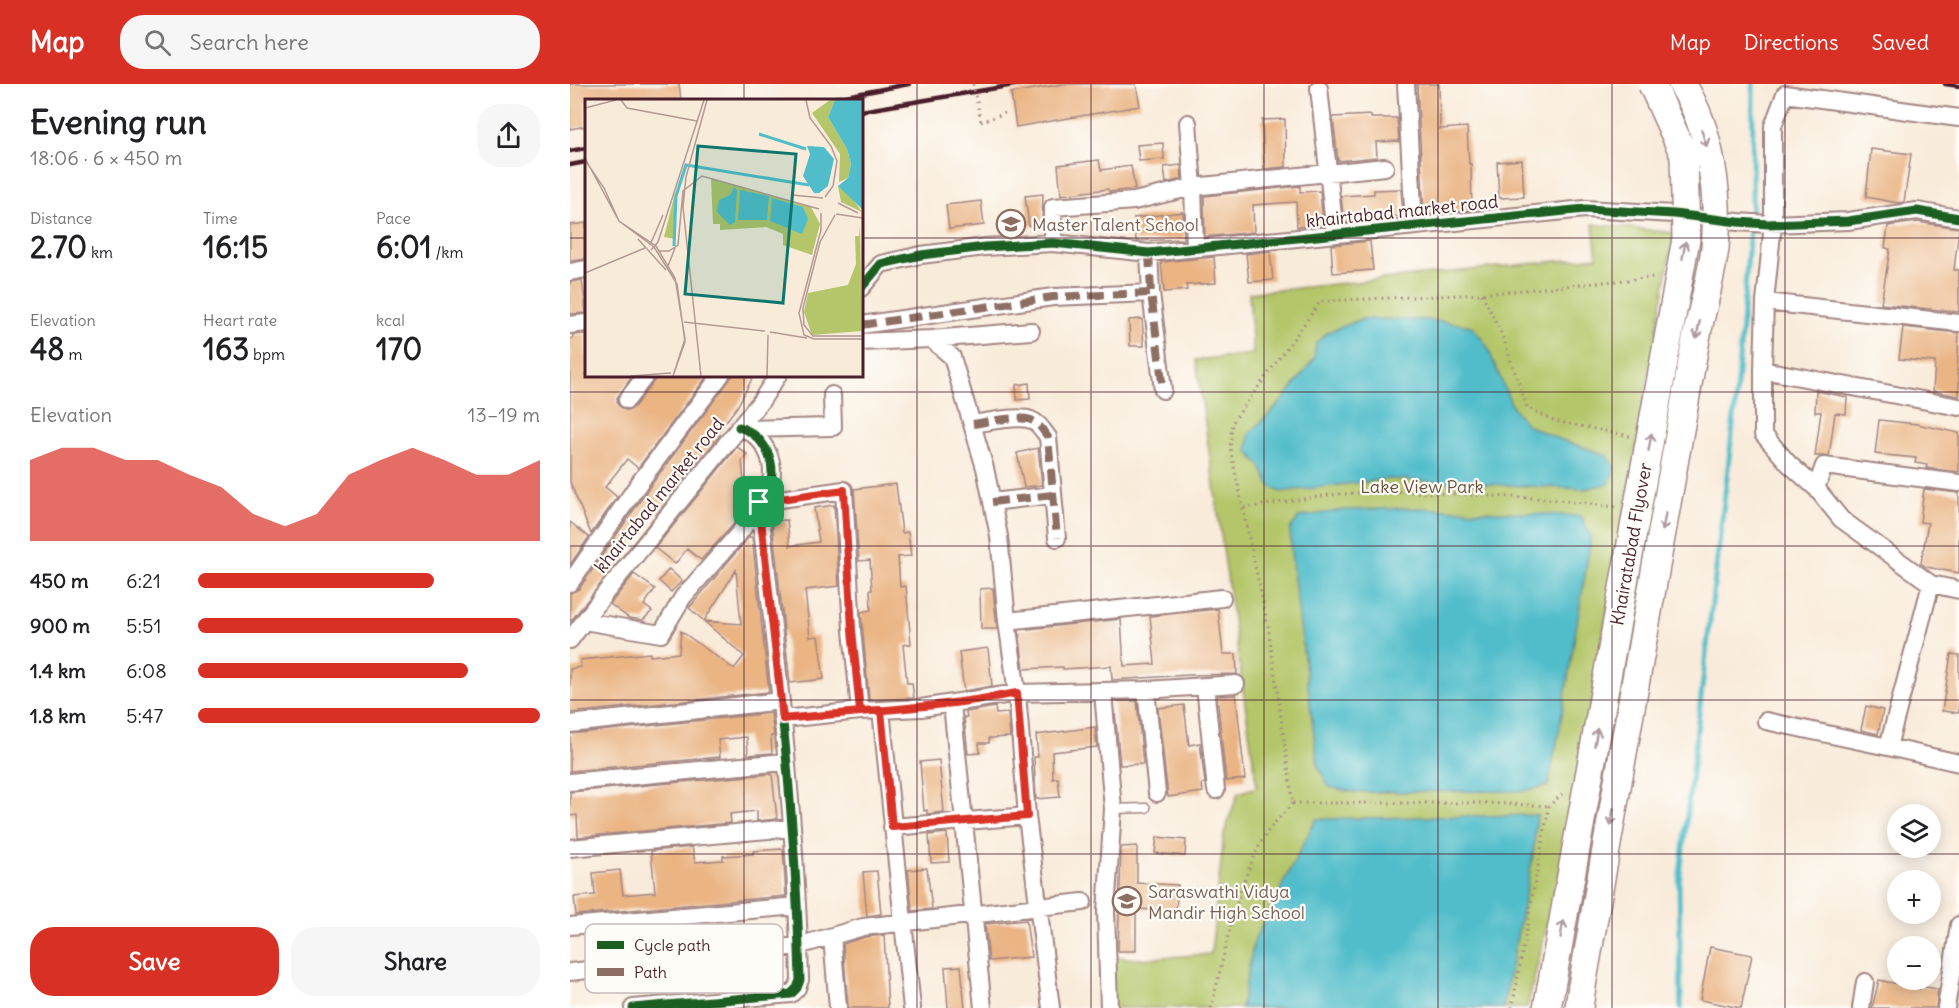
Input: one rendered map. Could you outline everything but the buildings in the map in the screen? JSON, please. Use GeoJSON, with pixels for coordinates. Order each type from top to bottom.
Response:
{"type":"FeatureCollection","features":[{"type":"Feature","properties":{"kind":"main road","name":"Khairatabad Flyover"},"geometry":{"type":"LineString","coordinates":[[1549,997],[1686,239],[1684,155],[1652,84]]}},
{"type":"Feature","properties":{"kind":"main road","name":"Khairatabad Flyover"},"geometry":{"type":"LineString","coordinates":[[1581,997],[1696,339],[1715,249],[1716,195],[1707,145],[1689,95],[1682,84]]}},
{"type":"Feature","properties":{"kind":"street"},"geometry":{"type":"LineString","coordinates":[[1406,84],[1414,225]]}},
{"type":"Feature","properties":{"kind":"street"},"geometry":{"type":"LineString","coordinates":[[1319,88],[1335,234]]}},
{"type":"Feature","properties":{"kind":"street"},"geometry":{"type":"LineString","coordinates":[[1959,118],[1785,94],[1773,126],[1762,370],[1763,434],[1789,464],[1816,488],[1841,519],[1930,584],[1959,590]]}},
{"type":"Feature","properties":{"kind":"street"},"geometry":{"type":"LineString","coordinates":[[1188,123],[1195,248]]}},
{"type":"Feature","properties":{"kind":"street"},"geometry":{"type":"LineString","coordinates":[[1053,243],[1053,207],[1134,201],[1193,187],[1385,167]]}},
{"type":"Feature","properties":{"kind":"street","name":"khairtabad market road"},"geometry":{"type":"LineString","coordinates":[[862,287],[881,264],[921,255],[986,247],[1053,243],[1149,253],[1585,209],[1674,214],[1770,224],[1848,221],[1917,211],[1959,218]]}},
{"type":"Feature","properties":{"kind":"street"},"geometry":{"type":"LineString","coordinates":[[1149,253],[1151,293],[1163,390]]}},
{"type":"Feature","properties":{"kind":"street"},"geometry":{"type":"LineString","coordinates":[[570,272],[585,269]]}},
{"type":"Feature","properties":{"kind":"street"},"geometry":{"type":"LineString","coordinates":[[862,325],[1053,297],[1151,293]]}},
{"type":"Feature","properties":{"kind":"street"},"geometry":{"type":"LineString","coordinates":[[1765,302],[1959,323]]}},
{"type":"Feature","properties":{"kind":"street"},"geometry":{"type":"LineString","coordinates":[[570,325],[585,323]]}},
{"type":"Feature","properties":{"kind":"street"},"geometry":{"type":"LineString","coordinates":[[862,342],[1031,331]]}},
{"type":"Feature","properties":{"kind":"street"},"geometry":{"type":"LineString","coordinates":[[931,339],[952,357],[973,424],[999,536],[1017,693],[1027,816],[1051,1008]]}},
{"type":"Feature","properties":{"kind":"street"},"geometry":{"type":"LineString","coordinates":[[1762,370],[1959,408]]}},
{"type":"Feature","properties":{"kind":"street"},"geometry":{"type":"LineString","coordinates":[[627,400],[645,376]]}},
{"type":"Feature","properties":{"kind":"street"},"geometry":{"type":"LineString","coordinates":[[570,584],[642,479],[720,376]]}},
{"type":"Feature","properties":{"kind":"street","name":"khairtabad market road"},"geometry":{"type":"LineString","coordinates":[[570,640],[742,428],[777,376]]}},
{"type":"Feature","properties":{"kind":"street"},"geometry":{"type":"LineString","coordinates":[[742,428],[833,427],[832,395]]}},
{"type":"Feature","properties":{"kind":"street"},"geometry":{"type":"LineString","coordinates":[[973,424],[1018,418],[1030,419],[1040,426],[1048,437],[1057,538]]}},
{"type":"Feature","properties":{"kind":"street"},"geometry":{"type":"LineString","coordinates":[[584,621],[661,633],[683,597],[741,531],[770,487],[771,458],[760,438],[742,428]]}},
{"type":"Feature","properties":{"kind":"street"},"geometry":{"type":"LineString","coordinates":[[1816,488],[1824,466],[1959,483]]}},
{"type":"Feature","properties":{"kind":"street"},"geometry":{"type":"LineString","coordinates":[[759,502],[844,490],[852,630],[860,711]]}},
{"type":"Feature","properties":{"kind":"street"},"geometry":{"type":"LineString","coordinates":[[992,502],[1053,495]]}},
{"type":"Feature","properties":{"kind":"street"},"geometry":{"type":"LineString","coordinates":[[633,1008],[714,1004],[791,994],[797,988],[800,980],[797,906],[783,719],[759,502]]}},
{"type":"Feature","properties":{"kind":"street"},"geometry":{"type":"LineString","coordinates":[[1888,747],[1930,584]]}},
{"type":"Feature","properties":{"kind":"street"},"geometry":{"type":"LineString","coordinates":[[1007,621],[1222,598]]}},
{"type":"Feature","properties":{"kind":"street"},"geometry":{"type":"LineString","coordinates":[[783,719],[952,704],[1017,693],[1103,692],[1236,684]]}},
{"type":"Feature","properties":{"kind":"street"},"geometry":{"type":"LineString","coordinates":[[1205,686],[1216,790]]}},
{"type":"Feature","properties":{"kind":"street"},"geometry":{"type":"LineString","coordinates":[[1146,690],[1157,793]]}},
{"type":"Feature","properties":{"kind":"street"},"geometry":{"type":"LineString","coordinates":[[1103,692],[1113,809],[1106,911],[1109,1008]]}},
{"type":"Feature","properties":{"kind":"street"},"geometry":{"type":"LineString","coordinates":[[570,724],[781,701]]}},
{"type":"Feature","properties":{"kind":"street"},"geometry":{"type":"LineString","coordinates":[[952,704],[983,1008]]}},
{"type":"Feature","properties":{"kind":"street"},"geometry":{"type":"LineString","coordinates":[[881,710],[912,1008]]}},
{"type":"Feature","properties":{"kind":"street"},"geometry":{"type":"LineString","coordinates":[[1766,721],[1959,763]]}},
{"type":"Feature","properties":{"kind":"street"},"geometry":{"type":"LineString","coordinates":[[570,782],[785,762]]}},
{"type":"Feature","properties":{"kind":"street"},"geometry":{"type":"LineString","coordinates":[[892,827],[1027,816]]}},
{"type":"Feature","properties":{"kind":"street"},"geometry":{"type":"LineString","coordinates":[[570,848],[790,828]]}},
{"type":"Feature","properties":{"kind":"street"},"geometry":{"type":"LineString","coordinates":[[783,948],[798,946],[864,927],[1083,902]]}},
{"type":"Feature","properties":{"kind":"street"},"geometry":{"type":"LineString","coordinates":[[593,924],[797,906]]}},
{"type":"Feature","properties":{"kind":"street"},"geometry":{"type":"LineString","coordinates":[[570,926],[585,925]]}},
{"type":"Feature","properties":{"kind":"street"},"geometry":{"type":"LineString","coordinates":[[1946,1008],[1959,925]]}},
{"type":"Feature","properties":{"kind":"street"},"geometry":{"type":"LineString","coordinates":[[832,937],[838,1008]]}},
{"type":"Feature","properties":{"kind":"street"},"geometry":{"type":"LineString","coordinates":[[570,972],[585,970]]}},
{"type":"Feature","properties":{"kind":"street"},"geometry":{"type":"LineString","coordinates":[[1861,1008],[1865,982]]}},
{"type":"Feature","properties":{"kind":"lane"},"geometry":{"type":"LineString","coordinates":[[1113,809],[1146,808]]}},
{"type":"Feature","properties":{"kind":"path"},"geometry":{"type":"LineString","coordinates":[[973,84],[981,122],[1008,112]]}},
{"type":"Feature","properties":{"kind":"path"},"geometry":{"type":"LineString","coordinates":[[1211,1008],[1235,906],[1249,870],[1264,837],[1293,803],[1268,626],[1230,448],[1232,423],[1321,301],[1482,294],[1657,276]]}},
{"type":"Feature","properties":{"kind":"path"},"geometry":{"type":"LineString","coordinates":[[1482,294],[1502,335],[1527,407],[1554,421],[1634,437]]}},
{"type":"Feature","properties":{"kind":"path"},"geometry":{"type":"LineString","coordinates":[[1244,508],[1329,495],[1388,491],[1551,499],[1622,508]]}},
{"type":"Feature","properties":{"kind":"path"},"geometry":{"type":"LineString","coordinates":[[1293,803],[1484,803],[1550,806],[1512,1008]]}},
{"type":"Feature","properties":{"kind":"green space","name":"Lake View Park"},"geometry":{"type":"Polygon","coordinates":[[[1593,224],[1674,233],[1564,856],[1527,1008],[1106,1008],[1106,956],[1140,959],[1211,954],[1224,834],[1238,793],[1257,787],[1196,360],[1253,354],[1249,293],[1597,257],[1593,224]]]}},
{"type":"Feature","properties":{"kind":"water"},"geometry":{"type":"Polygon","coordinates":[[[1363,319],[1431,320],[1472,326],[1487,346],[1512,406],[1527,425],[1556,438],[1606,455],[1615,467],[1609,484],[1584,489],[1389,479],[1280,492],[1270,486],[1260,465],[1248,452],[1249,434],[1283,400],[1314,359],[1316,343],[1328,332],[1363,319]]]}},
{"type":"Feature","properties":{"kind":"water"},"geometry":{"type":"Polygon","coordinates":[[[1419,508],[1581,516],[1591,538],[1548,786],[1523,791],[1353,792],[1329,787],[1318,766],[1292,562],[1290,529],[1299,517],[1344,510],[1419,508]]]}},
{"type":"Feature","properties":{"kind":"water"},"geometry":{"type":"Polygon","coordinates":[[[1537,815],[1533,855],[1503,1008],[1241,1008],[1254,941],[1316,819],[1537,815]]]}},
{"type":"Feature","properties":{"kind":"waterway"},"geometry":{"type":"LineString","coordinates":[[1681,1008],[1679,883],[1735,408],[1752,205],[1753,84]]}},
{"type":"Feature","properties":{"kind":"railway"},"geometry":{"type":"LineString","coordinates":[[830,99],[909,84]]}},
{"type":"Feature","properties":{"kind":"railway"},"geometry":{"type":"LineString","coordinates":[[862,111],[1020,84]]}},
{"type":"Feature","properties":{"kind":"railway"},"geometry":{"type":"LineString","coordinates":[[1945,84],[1959,86]]}},
{"type":"Feature","properties":{"kind":"railway"},"geometry":{"type":"LineString","coordinates":[[570,151],[585,148]]}},
{"type":"Feature","properties":{"kind":"railway"},"geometry":{"type":"LineString","coordinates":[[570,165],[585,162]]}},
{"type":"Feature","properties":{"kind":"marked path"},"geometry":{"type":"LineString","coordinates":[[1149,253],[1151,293],[1163,390]]}},
{"type":"Feature","properties":{"kind":"marked path"},"geometry":{"type":"LineString","coordinates":[[862,325],[1053,297],[1151,293]]}},
{"type":"Feature","properties":{"kind":"marked path"},"geometry":{"type":"LineString","coordinates":[[973,424],[1018,418],[1031,420],[1041,427],[1048,437],[1057,538]]}},
{"type":"Feature","properties":{"kind":"marked path"},"geometry":{"type":"LineString","coordinates":[[992,502],[1053,495]]}},
{"type":"Feature","properties":{"kind":"cycle path"},"geometry":{"type":"LineString","coordinates":[[862,287],[881,264],[921,255],[985,247],[1053,243],[1149,253],[1585,209],[1674,214],[1768,224],[1848,221],[1917,211],[1959,218]]}},
{"type":"Feature","properties":{"kind":"cycle path"},"geometry":{"type":"LineString","coordinates":[[633,1008],[791,994],[797,988],[800,980],[790,800],[759,502],[769,488],[772,467],[762,443],[748,431],[739,427]]}},
{"type":"Feature","properties":{"kind":"place","name":"Master Talent School"},"geometry":{"type":"Point","coordinates":[1011,224]}},
{"type":"Feature","properties":{"kind":"place","name":"Saraswathi Vidya Mandir High School"},"geometry":{"type":"Point","coordinates":[1127,901]}},
{"type":"Feature","properties":{"kind":"route"},"geometry":{"type":"LineString","coordinates":[[759,502],[783,719],[860,711],[921,708],[1017,693],[1027,816],[892,827],[881,710],[860,711],[852,630],[844,490],[759,502]]}}]}
